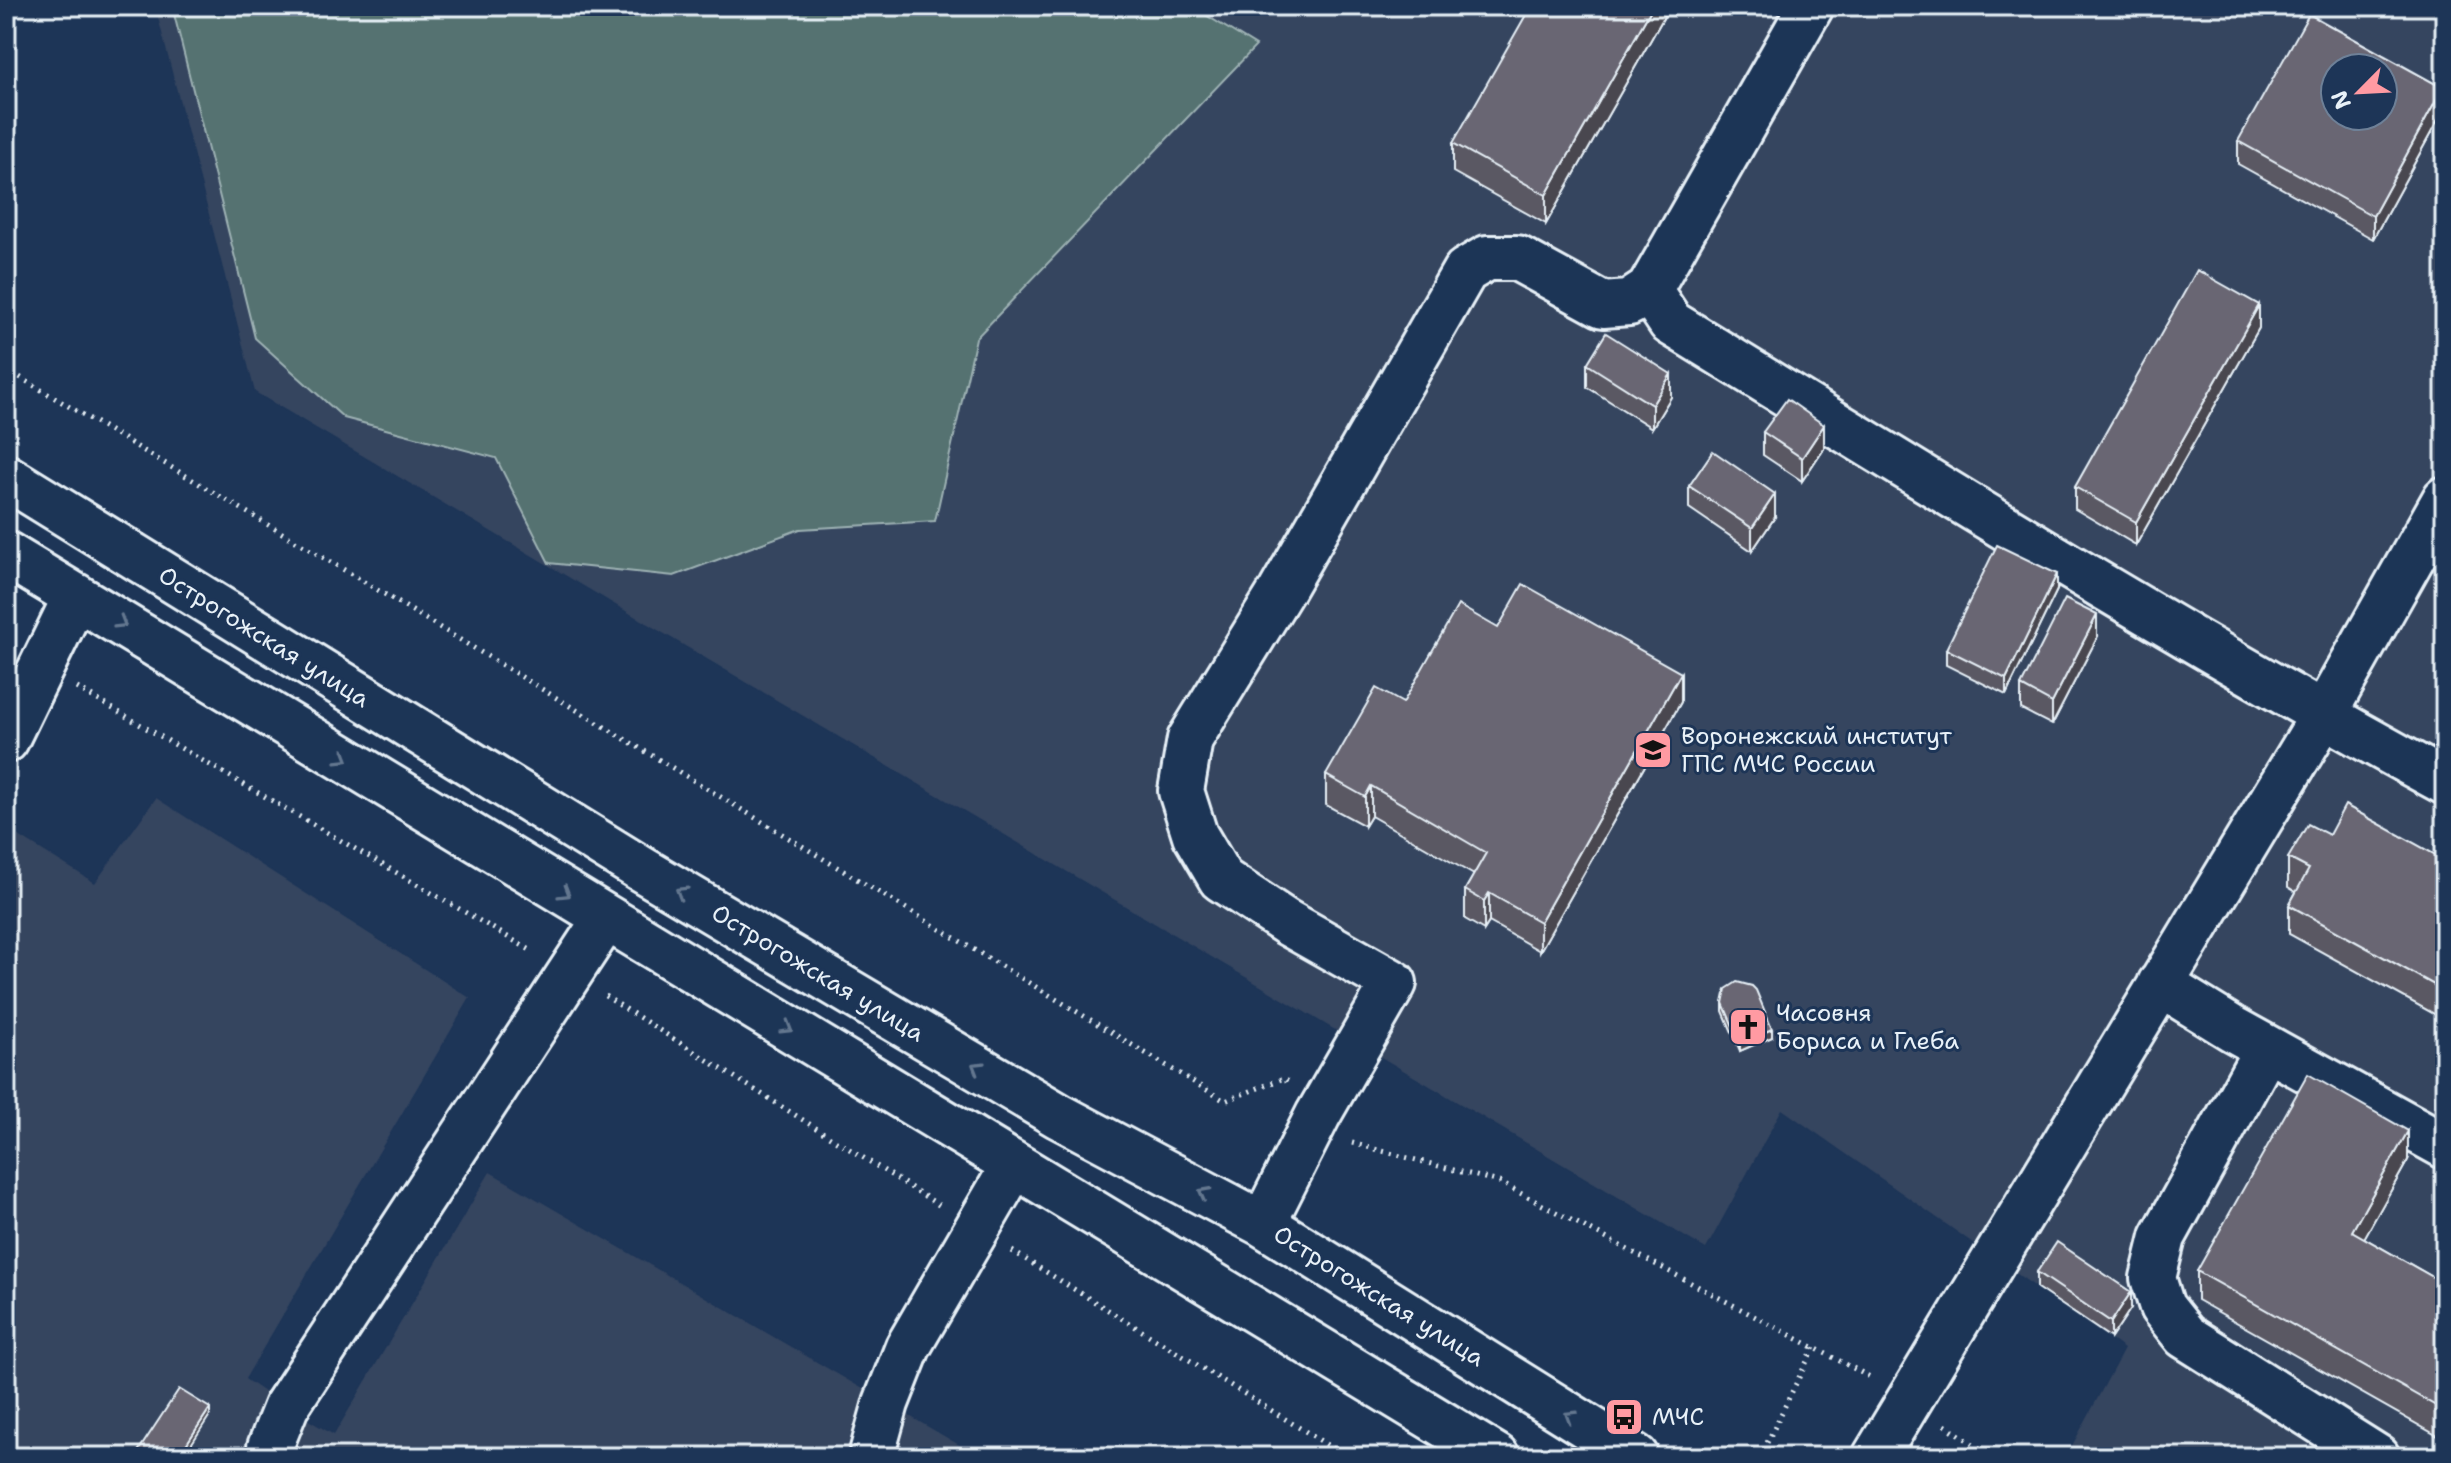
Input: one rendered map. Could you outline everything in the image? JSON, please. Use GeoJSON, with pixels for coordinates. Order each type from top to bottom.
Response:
{"type":"FeatureCollection","features":[{"type":"Feature","properties":{"kind":"street"},"geometry":{"type":"LineString","coordinates":[[1263,1224],[1318,1115],[1394,983],[1286,922],[1221,879],[1195,835],[1181,791],[1190,739],[1281,591],[1465,271],[1487,258],[1517,258],[1603,305],[1629,303],[1649,290],[1811,6]]}},
{"type":"Feature","properties":{"kind":"street"},"geometry":{"type":"LineString","coordinates":[[1649,290],[1671,323],[2144,613],[2445,782]]}},
{"type":"Feature","properties":{"kind":"street","name":"Острогожская улица"},"geometry":{"type":"LineString","coordinates":[[6,477],[643,870],[1059,1116],[1263,1224],[1636,1457]]}},
{"type":"Feature","properties":{"kind":"street"},"geometry":{"type":"LineString","coordinates":[[1875,1457],[2323,716],[2445,499]]}},
{"type":"Feature","properties":{"kind":"street"},"geometry":{"type":"LineString","coordinates":[[6,554],[1497,1457]]}},
{"type":"Feature","properties":{"kind":"street"},"geometry":{"type":"LineString","coordinates":[[6,740],[76,596]]}},
{"type":"Feature","properties":{"kind":"street"},"geometry":{"type":"LineString","coordinates":[[275,1457],[270,1447],[286,1407],[606,918]]}},
{"type":"Feature","properties":{"kind":"street"},"geometry":{"type":"LineString","coordinates":[[2160,984],[2267,1048],[2445,1146]]}},
{"type":"Feature","properties":{"kind":"street"},"geometry":{"type":"LineString","coordinates":[[2267,1048],[2163,1237],[2153,1278],[2162,1307],[2185,1336],[2377,1457]]}},
{"type":"Feature","properties":{"kind":"street"},"geometry":{"type":"LineString","coordinates":[[871,1457],[886,1403],[908,1347],[1014,1165]]}},
{"type":"Feature","properties":{"kind":"path"},"geometry":{"type":"LineString","coordinates":[[6,369],[1225,1101],[1284,1078],[1344,1141],[1499,1182],[1877,1380],[1993,1457]]}},
{"type":"Feature","properties":{"kind":"path"},"geometry":{"type":"LineString","coordinates":[[41,667],[569,973],[1347,1457]]}},
{"type":"Feature","properties":{"kind":"path"},"geometry":{"type":"LineString","coordinates":[[1760,1457],[1814,1347]]}},
{"type":"Feature","properties":{"kind":"shaded area","name":"Воронежский институт ГПС МЧС России"},"geometry":{"type":"Polygon","coordinates":[[[155,6],[2445,6],[2445,1457],[2066,1457],[2124,1349],[1782,1109],[1706,1249],[255,392],[155,6]]]}},
{"type":"Feature","properties":{"kind":"shaded area"},"geometry":{"type":"Polygon","coordinates":[[[156,798],[470,998],[245,1379],[334,1435],[490,1172],[980,1457],[6,1457],[6,828],[95,883],[156,798]]]}},
{"type":"Feature","properties":{"kind":"green space"},"geometry":{"type":"Polygon","coordinates":[[[172,6],[1191,6],[1256,46],[976,338],[935,521],[800,529],[674,576],[549,563],[496,458],[344,418],[255,338],[172,6]]]}},
{"type":"Feature","properties":{"kind":"building"},"geometry":{"type":"Polygon","coordinates":[[[1531,6],[1653,6],[1546,195],[1453,143],[1531,6]]]}},
{"type":"Feature","properties":{"kind":"building"},"geometry":{"type":"Polygon","coordinates":[[[2309,14],[2378,52],[2319,52],[2319,132],[2399,132],[2399,64],[2443,88],[2373,216],[2238,141],[2309,14]]]}},
{"type":"Feature","properties":{"kind":"building"},"geometry":{"type":"Polygon","coordinates":[[[2197,270],[2259,305],[2136,522],[2075,487],[2197,270]]]}},
{"type":"Feature","properties":{"kind":"building"},"geometry":{"type":"Polygon","coordinates":[[[1606,333],[1671,374],[1652,405],[1587,364],[1606,333]]]}},
{"type":"Feature","properties":{"kind":"building"},"geometry":{"type":"Polygon","coordinates":[[[1787,399],[1824,425],[1802,458],[1763,432],[1787,399]]]}},
{"type":"Feature","properties":{"kind":"building"},"geometry":{"type":"Polygon","coordinates":[[[1713,451],[1775,494],[1752,528],[1689,486],[1713,451]]]}},
{"type":"Feature","properties":{"kind":"building"},"geometry":{"type":"Polygon","coordinates":[[[1997,545],[2057,574],[2006,679],[1946,649],[1997,545]]]}},
{"type":"Feature","properties":{"kind":"building"},"geometry":{"type":"Polygon","coordinates":[[[1523,584],[1681,673],[1540,922],[1489,893],[1484,901],[1465,890],[1486,853],[1371,786],[1365,797],[1326,775],[1376,688],[1403,703],[1458,605],[1498,628],[1523,584]]]}},
{"type":"Feature","properties":{"kind":"building"},"geometry":{"type":"Polygon","coordinates":[[[2065,599],[2097,615],[2052,703],[2021,686],[2065,599]]]}},
{"type":"Feature","properties":{"kind":"building"},"geometry":{"type":"Polygon","coordinates":[[[2345,805],[2445,860],[2445,991],[2289,905],[2309,869],[2288,858],[2308,824],[2329,835],[2345,805]]]}},
{"type":"Feature","properties":{"kind":"building","name":"Часовня Бориса и Глеба"},"geometry":{"type":"Polygon","coordinates":[[[1737,982],[1756,990],[1772,1029],[1740,1043],[1723,1003],[1726,989],[1737,982]]]}},
{"type":"Feature","properties":{"kind":"building"},"geometry":{"type":"Polygon","coordinates":[[[2308,1074],[2408,1131],[2352,1231],[2445,1284],[2445,1411],[2197,1271],[2308,1074]]]}},
{"type":"Feature","properties":{"kind":"building"},"geometry":{"type":"Polygon","coordinates":[[[2057,1242],[2131,1292],[2111,1322],[2037,1272],[2057,1242]]]}},
{"type":"Feature","properties":{"kind":"building"},"geometry":{"type":"Polygon","coordinates":[[[179,1389],[210,1408],[178,1457],[145,1457],[137,1453],[179,1389]]]}},
{"type":"Feature","properties":{"kind":"place","name":"Воронежский институт ГПС МЧС России"},"geometry":{"type":"Point","coordinates":[1653,750]}},
{"type":"Feature","properties":{"kind":"place","name":"Часовня Бориса и Глеба"},"geometry":{"type":"Point","coordinates":[1748,1027]}},
{"type":"Feature","properties":{"kind":"place","name":"МЧС"},"geometry":{"type":"Point","coordinates":[1624,1417]}}]}
